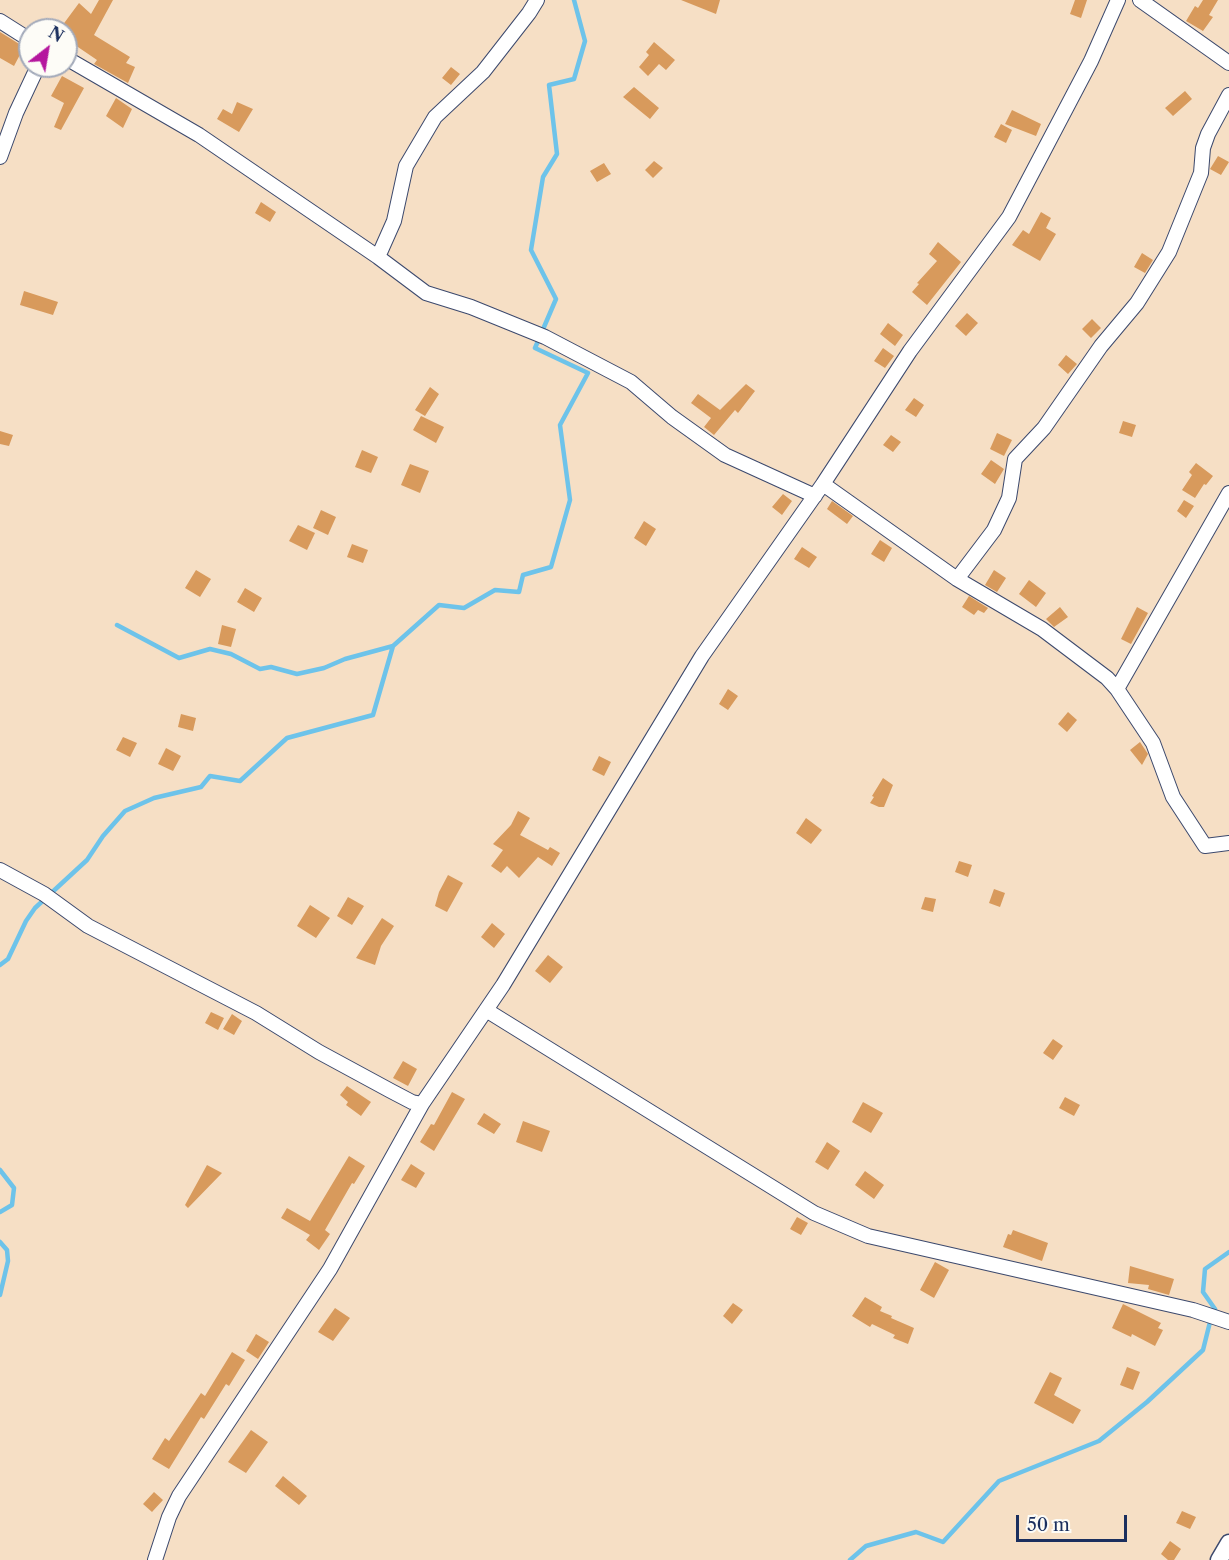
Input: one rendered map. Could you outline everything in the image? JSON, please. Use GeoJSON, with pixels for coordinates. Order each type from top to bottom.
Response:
{"type":"FeatureCollection","features":[{"type":"Feature","properties":{"kind":"street"},"geometry":{"type":"LineString","coordinates":[[378,257],[394,221],[406,165],[435,117],[483,72],[530,13],[537,0]]}},
{"type":"Feature","properties":{"kind":"street"},"geometry":{"type":"LineString","coordinates":[[155,1560],[169,1517],[179,1496],[244,1395],[330,1269],[422,1104],[503,985],[702,656],[815,496],[909,351],[1009,217],[1091,61],[1118,0]]}},
{"type":"Feature","properties":{"kind":"street"},"geometry":{"type":"LineString","coordinates":[[1140,0],[1229,63]]}},
{"type":"Feature","properties":{"kind":"street"},"geometry":{"type":"LineString","coordinates":[[0,21],[18,32]]}},
{"type":"Feature","properties":{"kind":"street"},"geometry":{"type":"LineString","coordinates":[[78,65],[199,135],[378,257],[426,293],[471,307],[545,337],[630,382],[672,417],[725,455],[815,496]]}},
{"type":"Feature","properties":{"kind":"street"},"geometry":{"type":"LineString","coordinates":[[0,157],[16,113],[32,78]]}},
{"type":"Feature","properties":{"kind":"street"},"geometry":{"type":"LineString","coordinates":[[957,579],[994,530],[1009,498],[1015,459],[1044,429],[1101,346],[1137,303],[1169,252],[1201,173],[1203,148],[1208,134],[1229,94]]}},
{"type":"Feature","properties":{"kind":"street"},"geometry":{"type":"LineString","coordinates":[[823,484],[957,579],[1042,629],[1092,666],[1117,689],[1153,742],[1173,797],[1205,846],[1229,843]]}},
{"type":"Feature","properties":{"kind":"street"},"geometry":{"type":"LineString","coordinates":[[1117,689],[1229,493]]}},
{"type":"Feature","properties":{"kind":"street"},"geometry":{"type":"LineString","coordinates":[[0,870],[44,894],[68,914],[88,926],[256,1013],[319,1052],[391,1091],[412,1102],[422,1104]]}},
{"type":"Feature","properties":{"kind":"street"},"geometry":{"type":"LineString","coordinates":[[486,1010],[813,1213],[867,1236],[1193,1310],[1229,1322]]}},
{"type":"Feature","properties":{"kind":"street"},"geometry":{"type":"LineString","coordinates":[[1219,1560],[1229,1543]]}},
{"type":"Feature","properties":{"kind":"building"},"geometry":{"type":"Polygon","coordinates":[[[99,0],[113,0],[94,35],[130,57],[126,63],[135,67],[128,83],[94,64],[97,60],[78,47],[78,18],[68,18],[79,3],[91,14],[99,0]]]}},
{"type":"Feature","properties":{"kind":"building"},"geometry":{"type":"Polygon","coordinates":[[[681,0],[720,0],[716,14],[681,0]]]}},
{"type":"Feature","properties":{"kind":"building"},"geometry":{"type":"Polygon","coordinates":[[[1075,0],[1087,0],[1081,18],[1070,14],[1075,0]]]}},
{"type":"Feature","properties":{"kind":"building"},"geometry":{"type":"Polygon","coordinates":[[[1203,0],[1218,0],[1209,15],[1213,17],[1203,31],[1186,21],[1195,6],[1198,8],[1203,0]]]}},
{"type":"Feature","properties":{"kind":"building"},"geometry":{"type":"Polygon","coordinates":[[[0,32],[18,43],[18,58],[14,66],[0,58],[0,32]]]}},
{"type":"Feature","properties":{"kind":"building"},"geometry":{"type":"Polygon","coordinates":[[[654,42],[675,60],[666,70],[659,64],[648,76],[639,67],[649,55],[646,52],[654,42]]]}},
{"type":"Feature","properties":{"kind":"building"},"geometry":{"type":"Polygon","coordinates":[[[451,67],[460,74],[451,85],[442,78],[451,67]]]}},
{"type":"Feature","properties":{"kind":"building"},"geometry":{"type":"Polygon","coordinates":[[[61,78],[66,78],[84,88],[61,130],[54,127],[64,103],[51,96],[61,78]]]}},
{"type":"Feature","properties":{"kind":"building"},"geometry":{"type":"Polygon","coordinates":[[[634,87],[659,108],[650,119],[623,97],[634,87]]]}},
{"type":"Feature","properties":{"kind":"building"},"geometry":{"type":"Polygon","coordinates":[[[1185,91],[1192,99],[1173,116],[1165,108],[1185,91]]]}},
{"type":"Feature","properties":{"kind":"building"},"geometry":{"type":"Polygon","coordinates":[[[116,98],[132,109],[123,128],[106,116],[116,98]]]}},
{"type":"Feature","properties":{"kind":"building"},"geometry":{"type":"Polygon","coordinates":[[[237,102],[253,109],[239,132],[217,119],[223,109],[232,114],[237,102]]]}},
{"type":"Feature","properties":{"kind":"building"},"geometry":{"type":"Polygon","coordinates":[[[1012,110],[1041,124],[1036,136],[1005,124],[1012,110]]]}},
{"type":"Feature","properties":{"kind":"building"},"geometry":{"type":"Polygon","coordinates":[[[1001,124],[1012,130],[1006,143],[994,137],[1001,124]]]}},
{"type":"Feature","properties":{"kind":"building"},"geometry":{"type":"Polygon","coordinates":[[[1218,156],[1229,162],[1221,175],[1210,169],[1218,156]]]}},
{"type":"Feature","properties":{"kind":"building"},"geometry":{"type":"Polygon","coordinates":[[[654,161],[663,168],[653,178],[645,170],[654,161]]]}},
{"type":"Feature","properties":{"kind":"building"},"geometry":{"type":"Polygon","coordinates":[[[604,163],[611,174],[597,182],[590,171],[604,163]]]}},
{"type":"Feature","properties":{"kind":"building"},"geometry":{"type":"Polygon","coordinates":[[[261,202],[276,212],[270,222],[255,213],[261,202]]]}},
{"type":"Feature","properties":{"kind":"building"},"geometry":{"type":"Polygon","coordinates":[[[1041,212],[1051,218],[1046,228],[1056,234],[1040,261],[1012,245],[1023,230],[1029,234],[1041,212]]]}},
{"type":"Feature","properties":{"kind":"building"},"geometry":{"type":"Polygon","coordinates":[[[938,242],[961,262],[927,305],[912,292],[937,261],[929,254],[938,242]]]}},
{"type":"Feature","properties":{"kind":"building"},"geometry":{"type":"Polygon","coordinates":[[[1142,253],[1153,260],[1145,273],[1134,267],[1142,253]]]}},
{"type":"Feature","properties":{"kind":"building"},"geometry":{"type":"Polygon","coordinates":[[[24,291],[58,302],[53,315],[20,305],[24,291]]]}},
{"type":"Feature","properties":{"kind":"building"},"geometry":{"type":"Polygon","coordinates":[[[967,313],[978,323],[966,336],[955,326],[967,313]]]}},
{"type":"Feature","properties":{"kind":"building"},"geometry":{"type":"Polygon","coordinates":[[[1092,319],[1101,328],[1091,338],[1082,329],[1092,319]]]}},
{"type":"Feature","properties":{"kind":"building"},"geometry":{"type":"Polygon","coordinates":[[[888,323],[903,335],[895,346],[880,334],[888,323]]]}},
{"type":"Feature","properties":{"kind":"building"},"geometry":{"type":"Polygon","coordinates":[[[883,348],[894,356],[885,368],[874,361],[883,348]]]}},
{"type":"Feature","properties":{"kind":"building"},"geometry":{"type":"Polygon","coordinates":[[[1066,355],[1077,364],[1068,374],[1058,365],[1066,355]]]}},
{"type":"Feature","properties":{"kind":"building"},"geometry":{"type":"Polygon","coordinates":[[[746,384],[755,391],[738,413],[735,410],[714,435],[704,427],[711,418],[691,403],[698,394],[720,410],[746,384]]]}},
{"type":"Feature","properties":{"kind":"building"},"geometry":{"type":"Polygon","coordinates":[[[430,387],[439,394],[425,416],[415,410],[430,387]]]}},
{"type":"Feature","properties":{"kind":"building"},"geometry":{"type":"Polygon","coordinates":[[[914,398],[924,405],[916,417],[905,410],[914,398]]]}},
{"type":"Feature","properties":{"kind":"building"},"geometry":{"type":"Polygon","coordinates":[[[421,416],[444,427],[436,443],[413,430],[421,416]]]}},
{"type":"Feature","properties":{"kind":"building"},"geometry":{"type":"Polygon","coordinates":[[[1123,421],[1136,425],[1132,437],[1119,433],[1123,421]]]}},
{"type":"Feature","properties":{"kind":"building"},"geometry":{"type":"Polygon","coordinates":[[[0,431],[13,435],[9,446],[0,444],[0,431]]]}},
{"type":"Feature","properties":{"kind":"building"},"geometry":{"type":"Polygon","coordinates":[[[997,433],[1012,440],[1004,456],[990,449],[997,433]]]}},
{"type":"Feature","properties":{"kind":"building"},"geometry":{"type":"Polygon","coordinates":[[[891,435],[901,442],[893,452],[883,445],[891,435]]]}},
{"type":"Feature","properties":{"kind":"building"},"geometry":{"type":"Polygon","coordinates":[[[362,450],[378,457],[371,473],[355,467],[362,450]]]}},
{"type":"Feature","properties":{"kind":"building"},"geometry":{"type":"Polygon","coordinates":[[[991,460],[1004,469],[995,484],[981,474],[991,460]]]}},
{"type":"Feature","properties":{"kind":"building"},"geometry":{"type":"Polygon","coordinates":[[[1196,463],[1213,476],[1206,485],[1204,484],[1195,498],[1182,490],[1192,475],[1189,472],[1196,463]]]}},
{"type":"Feature","properties":{"kind":"building"},"geometry":{"type":"Polygon","coordinates":[[[410,464],[429,471],[420,493],[401,485],[410,464]]]}},
{"type":"Feature","properties":{"kind":"building"},"geometry":{"type":"Polygon","coordinates":[[[783,494],[792,501],[782,515],[772,507],[783,494]]]}},
{"type":"Feature","properties":{"kind":"building"},"geometry":{"type":"Polygon","coordinates":[[[1184,500],[1194,506],[1186,518],[1177,511],[1184,500]]]}},
{"type":"Feature","properties":{"kind":"building"},"geometry":{"type":"Polygon","coordinates":[[[832,501],[853,516],[847,524],[827,509],[832,501]]]}},
{"type":"Feature","properties":{"kind":"building"},"geometry":{"type":"Polygon","coordinates":[[[321,510],[336,517],[328,535],[313,528],[321,510]]]}},
{"type":"Feature","properties":{"kind":"building"},"geometry":{"type":"Polygon","coordinates":[[[644,521],[656,529],[646,546],[634,538],[644,521]]]}},
{"type":"Feature","properties":{"kind":"building"},"geometry":{"type":"Polygon","coordinates":[[[298,525],[315,533],[307,550],[289,541],[298,525]]]}},
{"type":"Feature","properties":{"kind":"building"},"geometry":{"type":"Polygon","coordinates":[[[880,540],[892,548],[884,562],[871,554],[880,540]]]}},
{"type":"Feature","properties":{"kind":"building"},"geometry":{"type":"Polygon","coordinates":[[[352,544],[368,550],[363,563],[347,557],[352,544]]]}},
{"type":"Feature","properties":{"kind":"building"},"geometry":{"type":"Polygon","coordinates":[[[802,547],[817,557],[809,568],[794,559],[802,547]]]}},
{"type":"Feature","properties":{"kind":"building"},"geometry":{"type":"Polygon","coordinates":[[[196,570],[211,579],[200,597],[185,588],[196,570]]]}},
{"type":"Feature","properties":{"kind":"building"},"geometry":{"type":"Polygon","coordinates":[[[994,570],[1006,578],[997,592],[985,585],[994,570]]]}},
{"type":"Feature","properties":{"kind":"building"},"geometry":{"type":"Polygon","coordinates":[[[1029,580],[1046,593],[1036,607],[1019,594],[1029,580]]]}},
{"type":"Feature","properties":{"kind":"building"},"geometry":{"type":"Polygon","coordinates":[[[245,588],[262,598],[254,612],[237,602],[245,588]]]}},
{"type":"Feature","properties":{"kind":"building"},"geometry":{"type":"Polygon","coordinates":[[[969,596],[988,608],[984,613],[978,610],[974,615],[962,607],[969,596]]]}},
{"type":"Feature","properties":{"kind":"building"},"geometry":{"type":"Polygon","coordinates":[[[1060,607],[1068,617],[1054,627],[1046,619],[1060,607]]]}},
{"type":"Feature","properties":{"kind":"building"},"geometry":{"type":"Polygon","coordinates":[[[1137,607],[1148,613],[1131,644],[1121,639],[1137,607]]]}},
{"type":"Feature","properties":{"kind":"building"},"geometry":{"type":"Polygon","coordinates":[[[222,625],[236,629],[231,647],[218,644],[222,625]]]}},
{"type":"Feature","properties":{"kind":"building"},"geometry":{"type":"Polygon","coordinates":[[[728,689],[738,696],[728,710],[719,704],[728,689]]]}},
{"type":"Feature","properties":{"kind":"building"},"geometry":{"type":"Polygon","coordinates":[[[1068,712],[1077,720],[1067,732],[1058,724],[1068,712]]]}},
{"type":"Feature","properties":{"kind":"building"},"geometry":{"type":"Polygon","coordinates":[[[181,714],[196,718],[193,731],[178,727],[181,714]]]}},
{"type":"Feature","properties":{"kind":"building"},"geometry":{"type":"Polygon","coordinates":[[[123,737],[137,743],[130,757],[116,750],[123,737]]]}},
{"type":"Feature","properties":{"kind":"building"},"geometry":{"type":"Polygon","coordinates":[[[1140,742],[1148,754],[1142,765],[1130,750],[1140,742]]]}},
{"type":"Feature","properties":{"kind":"building"},"geometry":{"type":"Polygon","coordinates":[[[166,748],[181,756],[173,771],[158,764],[166,748]]]}},
{"type":"Feature","properties":{"kind":"building"},"geometry":{"type":"Polygon","coordinates":[[[599,756],[611,762],[604,776],[592,770],[599,756]]]}},
{"type":"Feature","properties":{"kind":"building"},"geometry":{"type":"Polygon","coordinates":[[[883,778],[893,785],[884,807],[879,807],[870,803],[883,778]]]}},
{"type":"Feature","properties":{"kind":"building"},"geometry":{"type":"Polygon","coordinates":[[[518,811],[530,818],[520,835],[548,850],[550,847],[560,853],[552,866],[538,857],[519,878],[507,866],[501,873],[491,866],[503,850],[493,844],[511,825],[518,811]]]}},
{"type":"Feature","properties":{"kind":"building"},"geometry":{"type":"Polygon","coordinates":[[[806,818],[822,830],[811,844],[796,833],[806,818]]]}},
{"type":"Feature","properties":{"kind":"building"},"geometry":{"type":"Polygon","coordinates":[[[959,861],[972,865],[968,877],[955,872],[959,861]]]}},
{"type":"Feature","properties":{"kind":"building"},"geometry":{"type":"Polygon","coordinates":[[[448,875],[463,883],[447,912],[435,906],[448,875]]]}},
{"type":"Feature","properties":{"kind":"building"},"geometry":{"type":"Polygon","coordinates":[[[994,889],[1005,893],[1000,907],[989,903],[994,889]]]}},
{"type":"Feature","properties":{"kind":"building"},"geometry":{"type":"Polygon","coordinates":[[[348,897],[364,906],[352,925],[337,916],[348,897]]]}},
{"type":"Feature","properties":{"kind":"building"},"geometry":{"type":"Polygon","coordinates":[[[925,897],[936,899],[933,912],[921,909],[925,897]]]}},
{"type":"Feature","properties":{"kind":"building"},"geometry":{"type":"Polygon","coordinates":[[[310,905],[330,918],[316,938],[297,926],[310,905]]]}},
{"type":"Feature","properties":{"kind":"building"},"geometry":{"type":"Polygon","coordinates":[[[382,918],[394,926],[381,946],[375,965],[356,958],[382,918]]]}},
{"type":"Feature","properties":{"kind":"building"},"geometry":{"type":"Polygon","coordinates":[[[492,923],[505,934],[494,948],[481,937],[492,923]]]}},
{"type":"Feature","properties":{"kind":"building"},"geometry":{"type":"Polygon","coordinates":[[[548,955],[563,967],[550,983],[535,971],[548,955]]]}},
{"type":"Feature","properties":{"kind":"building"},"geometry":{"type":"Polygon","coordinates":[[[211,1012],[224,1018],[218,1030],[205,1023],[211,1012]]]}},
{"type":"Feature","properties":{"kind":"building"},"geometry":{"type":"Polygon","coordinates":[[[232,1014],[242,1021],[234,1035],[223,1029],[232,1014]]]}},
{"type":"Feature","properties":{"kind":"building"},"geometry":{"type":"Polygon","coordinates":[[[1053,1039],[1063,1046],[1053,1060],[1043,1053],[1053,1039]]]}},
{"type":"Feature","properties":{"kind":"building"},"geometry":{"type":"Polygon","coordinates":[[[403,1061],[417,1069],[408,1086],[393,1078],[403,1061]]]}},
{"type":"Feature","properties":{"kind":"building"},"geometry":{"type":"Polygon","coordinates":[[[347,1086],[371,1102],[361,1116],[346,1105],[348,1102],[340,1095],[347,1086]]]}},
{"type":"Feature","properties":{"kind":"building"},"geometry":{"type":"Polygon","coordinates":[[[452,1092],[465,1099],[434,1151],[420,1142],[431,1124],[434,1125],[452,1092]]]}},
{"type":"Feature","properties":{"kind":"building"},"geometry":{"type":"Polygon","coordinates":[[[1065,1097],[1080,1105],[1074,1116],[1059,1108],[1065,1097]]]}},
{"type":"Feature","properties":{"kind":"building"},"geometry":{"type":"Polygon","coordinates":[[[863,1102],[883,1113],[871,1133],[852,1122],[863,1102]]]}},
{"type":"Feature","properties":{"kind":"building"},"geometry":{"type":"Polygon","coordinates":[[[484,1113],[501,1124],[494,1134],[477,1124],[484,1113]]]}},
{"type":"Feature","properties":{"kind":"building"},"geometry":{"type":"Polygon","coordinates":[[[523,1121],[550,1131],[542,1152],[516,1142],[523,1121]]]}},
{"type":"Feature","properties":{"kind":"building"},"geometry":{"type":"Polygon","coordinates":[[[827,1142],[840,1151],[828,1170],[815,1162],[827,1142]]]}},
{"type":"Feature","properties":{"kind":"building"},"geometry":{"type":"Polygon","coordinates":[[[349,1156],[365,1166],[354,1184],[352,1183],[325,1230],[330,1234],[319,1250],[306,1240],[310,1235],[281,1218],[287,1208],[310,1221],[349,1156]]]}},
{"type":"Feature","properties":{"kind":"building"},"geometry":{"type":"Polygon","coordinates":[[[411,1164],[425,1173],[416,1188],[401,1180],[411,1164]]]}},
{"type":"Feature","properties":{"kind":"building"},"geometry":{"type":"Polygon","coordinates":[[[207,1165],[222,1173],[188,1208],[185,1205],[207,1165]]]}},
{"type":"Feature","properties":{"kind":"building"},"geometry":{"type":"Polygon","coordinates":[[[865,1171],[884,1185],[874,1199],[855,1185],[865,1171]]]}},
{"type":"Feature","properties":{"kind":"building"},"geometry":{"type":"Polygon","coordinates":[[[797,1217],[808,1223],[801,1235],[790,1229],[797,1217]]]}},
{"type":"Feature","properties":{"kind":"building"},"geometry":{"type":"Polygon","coordinates":[[[1013,1230],[1048,1243],[1042,1261],[1003,1247],[1008,1234],[1011,1235],[1013,1230]]]}},
{"type":"Feature","properties":{"kind":"building"},"geometry":{"type":"Polygon","coordinates":[[[935,1262],[949,1270],[934,1298],[920,1290],[935,1262]]]}},
{"type":"Feature","properties":{"kind":"building"},"geometry":{"type":"Polygon","coordinates":[[[1130,1266],[1174,1279],[1169,1295],[1148,1289],[1149,1285],[1128,1283],[1130,1266]]]}},
{"type":"Feature","properties":{"kind":"building"},"geometry":{"type":"Polygon","coordinates":[[[865,1297],[882,1307],[880,1311],[892,1316],[891,1318],[914,1328],[908,1344],[893,1338],[895,1335],[872,1324],[870,1327],[852,1316],[865,1297]]]}},
{"type":"Feature","properties":{"kind":"building"},"geometry":{"type":"Polygon","coordinates":[[[733,1303],[743,1310],[732,1324],[723,1316],[733,1303]]]}},
{"type":"Feature","properties":{"kind":"building"},"geometry":{"type":"Polygon","coordinates":[[[1123,1304],[1161,1323],[1158,1328],[1163,1330],[1155,1346],[1132,1334],[1131,1337],[1112,1328],[1123,1304]]]}},
{"type":"Feature","properties":{"kind":"building"},"geometry":{"type":"Polygon","coordinates":[[[335,1308],[350,1318],[333,1341],[318,1332],[335,1308]]]}},
{"type":"Feature","properties":{"kind":"building"},"geometry":{"type":"Polygon","coordinates":[[[256,1334],[269,1342],[258,1359],[246,1351],[256,1334]]]}},
{"type":"Feature","properties":{"kind":"building"},"geometry":{"type":"Polygon","coordinates":[[[232,1352],[245,1360],[229,1386],[226,1384],[204,1419],[201,1417],[169,1469],[152,1459],[165,1438],[169,1441],[201,1393],[205,1396],[232,1352]]]}},
{"type":"Feature","properties":{"kind":"building"},"geometry":{"type":"Polygon","coordinates":[[[1127,1367],[1140,1372],[1133,1390],[1120,1385],[1127,1367]]]}},
{"type":"Feature","properties":{"kind":"building"},"geometry":{"type":"Polygon","coordinates":[[[1050,1372],[1062,1378],[1054,1395],[1081,1410],[1073,1424],[1034,1403],[1050,1372]]]}},
{"type":"Feature","properties":{"kind":"building"},"geometry":{"type":"Polygon","coordinates":[[[251,1430],[268,1442],[246,1473],[228,1462],[251,1430]]]}},
{"type":"Feature","properties":{"kind":"building"},"geometry":{"type":"Polygon","coordinates":[[[283,1476],[307,1496],[299,1505],[275,1486],[283,1476]]]}},
{"type":"Feature","properties":{"kind":"building"},"geometry":{"type":"Polygon","coordinates":[[[154,1492],[163,1500],[152,1512],[143,1504],[154,1492]]]}},
{"type":"Feature","properties":{"kind":"building"},"geometry":{"type":"Polygon","coordinates":[[[1182,1511],[1196,1517],[1190,1529],[1176,1523],[1182,1511]]]}},
{"type":"Feature","properties":{"kind":"building"},"geometry":{"type":"Polygon","coordinates":[[[1170,1541],[1181,1549],[1174,1560],[1168,1560],[1161,1554],[1170,1541]]]}},
{"type":"Feature","properties":{"kind":"waterway"},"geometry":{"type":"LineString","coordinates":[[0,965],[8,959],[26,921],[35,908],[87,860],[103,836],[125,811],[154,798],[201,787],[210,776],[240,781],[287,738],[373,715],[393,646],[439,605],[464,608],[495,590],[519,592],[523,575],[551,567],[570,500],[560,425],[588,373],[535,348],[556,299],[531,250],[543,177],[557,154],[549,85],[574,79],[585,41],[574,0]]}},
{"type":"Feature","properties":{"kind":"waterway"},"geometry":{"type":"LineString","coordinates":[[117,625],[179,658],[210,649],[231,654],[260,669],[271,667],[297,674],[393,646]]}},
{"type":"Feature","properties":{"kind":"waterway"},"geometry":{"type":"LineString","coordinates":[[0,1170],[14,1188],[12,1205],[0,1212]]}},
{"type":"Feature","properties":{"kind":"waterway"},"geometry":{"type":"LineString","coordinates":[[0,1242],[7,1250],[8,1261],[0,1295]]}},
{"type":"Feature","properties":{"kind":"waterway"},"geometry":{"type":"LineString","coordinates":[[1215,1309],[1203,1292],[1205,1269],[1229,1252]]}},
{"type":"Feature","properties":{"kind":"waterway"},"geometry":{"type":"LineString","coordinates":[[850,1560],[866,1546],[916,1532],[943,1542],[999,1481],[1099,1441],[1147,1402],[1203,1350],[1210,1322]]}}]}
